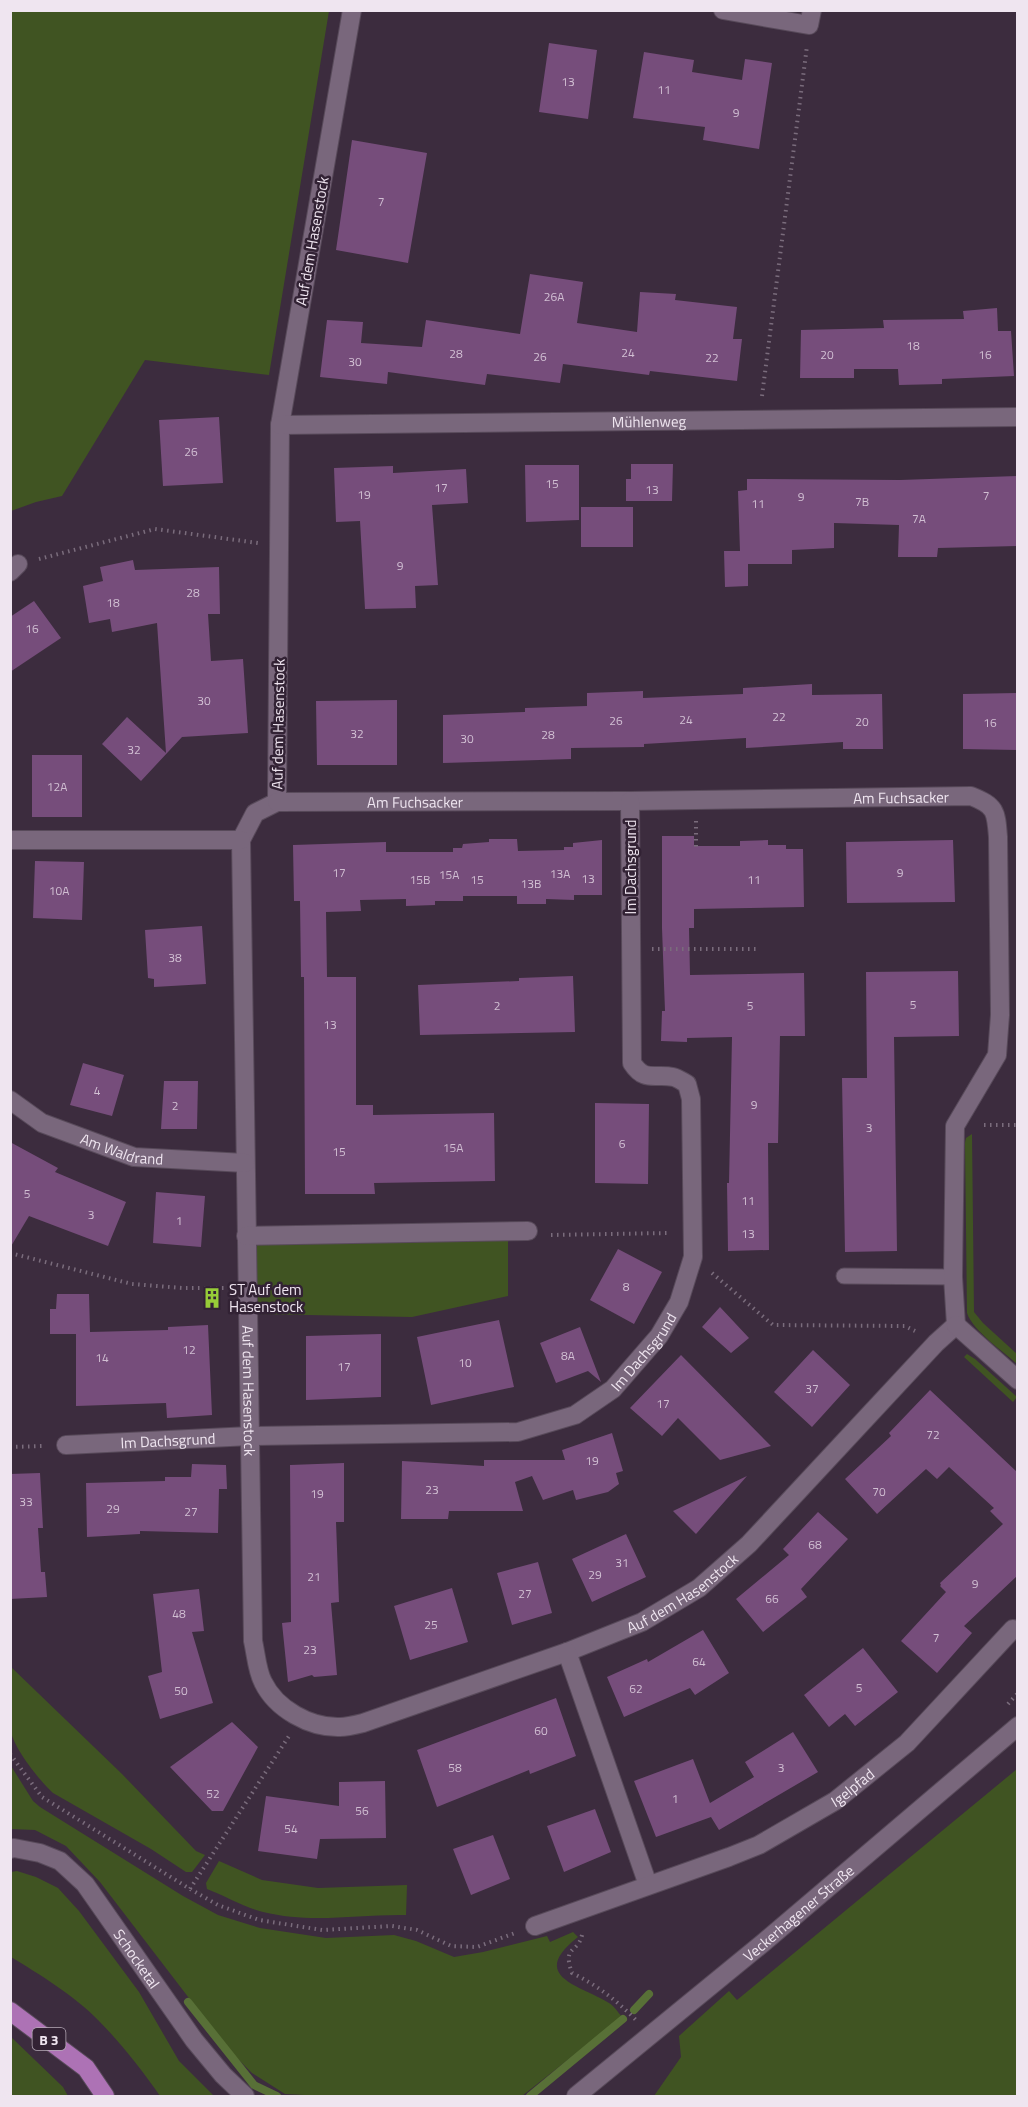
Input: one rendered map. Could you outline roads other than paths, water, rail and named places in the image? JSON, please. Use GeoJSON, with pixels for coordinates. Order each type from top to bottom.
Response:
{"type":"FeatureCollection","features":[{"type":"Feature","properties":{"kind":"main road","name":"B 3"},"geometry":{"type":"LineString","coordinates":[[10,2011],[86,2068],[105,2097]]}},
{"type":"Feature","properties":{"kind":"street","name":"Auf dem Hasenstock"},"geometry":{"type":"LineString","coordinates":[[352,10],[280,425],[278,802],[255,813],[241,840],[253,1641],[262,1682],[279,1705],[300,1718],[321,1725],[340,1727],[363,1723],[567,1652],[642,1622],[699,1588],[750,1544],[936,1343],[956,1325]]}},
{"type":"Feature","properties":{"kind":"street"},"geometry":{"type":"LineString","coordinates":[[723,10],[811,18]]}},
{"type":"Feature","properties":{"kind":"street","name":"Mühlenweg"},"geometry":{"type":"LineString","coordinates":[[280,425],[1017,417]]}},
{"type":"Feature","properties":{"kind":"street","name":"Am Fuchsacker"},"geometry":{"type":"LineString","coordinates":[[278,802],[630,801],[971,796],[988,803],[996,813],[998,837],[1000,1015],[997,1055],[955,1126],[956,1325]]}},
{"type":"Feature","properties":{"kind":"street","name":"Im Dachsgrund"},"geometry":{"type":"LineString","coordinates":[[66,1445],[250,1436],[518,1432],[575,1415],[613,1389],[659,1336],[679,1302],[693,1257],[694,1233],[691,1099],[687,1084],[674,1077],[653,1077],[638,1072],[632,1063],[630,801]]}},
{"type":"Feature","properties":{"kind":"street"},"geometry":{"type":"LineString","coordinates":[[10,840],[241,840]]}},
{"type":"Feature","properties":{"kind":"street","name":"Am Waldrand"},"geometry":{"type":"LineString","coordinates":[[10,1100],[42,1123],[134,1157],[245,1163]]}},
{"type":"Feature","properties":{"kind":"street"},"geometry":{"type":"LineString","coordinates":[[246,1236],[528,1231]]}},
{"type":"Feature","properties":{"kind":"street"},"geometry":{"type":"LineString","coordinates":[[956,1325],[1017,1380]]}},
{"type":"Feature","properties":{"kind":"street","name":"Igelpfad"},"geometry":{"type":"LineString","coordinates":[[536,1926],[759,1845],[835,1801],[908,1743],[1013,1629]]}},
{"type":"Feature","properties":{"kind":"street"},"geometry":{"type":"LineString","coordinates":[[567,1652],[648,1885]]}},
{"type":"Feature","properties":{"kind":"street","name":"Veckerhagener Straße"},"geometry":{"type":"LineString","coordinates":[[576,2097],[763,1943],[1017,1726]]}},
{"type":"Feature","properties":{"kind":"street","name":"Schocketal"},"geometry":{"type":"LineString","coordinates":[[10,1850],[14,1848],[39,1853],[60,1862],[85,1884],[194,2040],[245,2097]]}},
{"type":"Feature","properties":{"kind":"lane"},"geometry":{"type":"LineString","coordinates":[[844,1276],[954,1277]]}},
{"type":"Feature","properties":{"kind":"waterway"},"geometry":{"type":"LineString","coordinates":[[634,2010],[649,1994]]}},
{"type":"Feature","properties":{"kind":"waterway"},"geometry":{"type":"LineString","coordinates":[[188,2002],[254,2085],[277,2096]]}},
{"type":"Feature","properties":{"kind":"waterway"},"geometry":{"type":"LineString","coordinates":[[530,2096],[623,2019]]}},
{"type":"Feature","properties":{"kind":"place","name":"ST Auf dem Hasenstock"},"geometry":{"type":"Point","coordinates":[212,1298]}}]}
